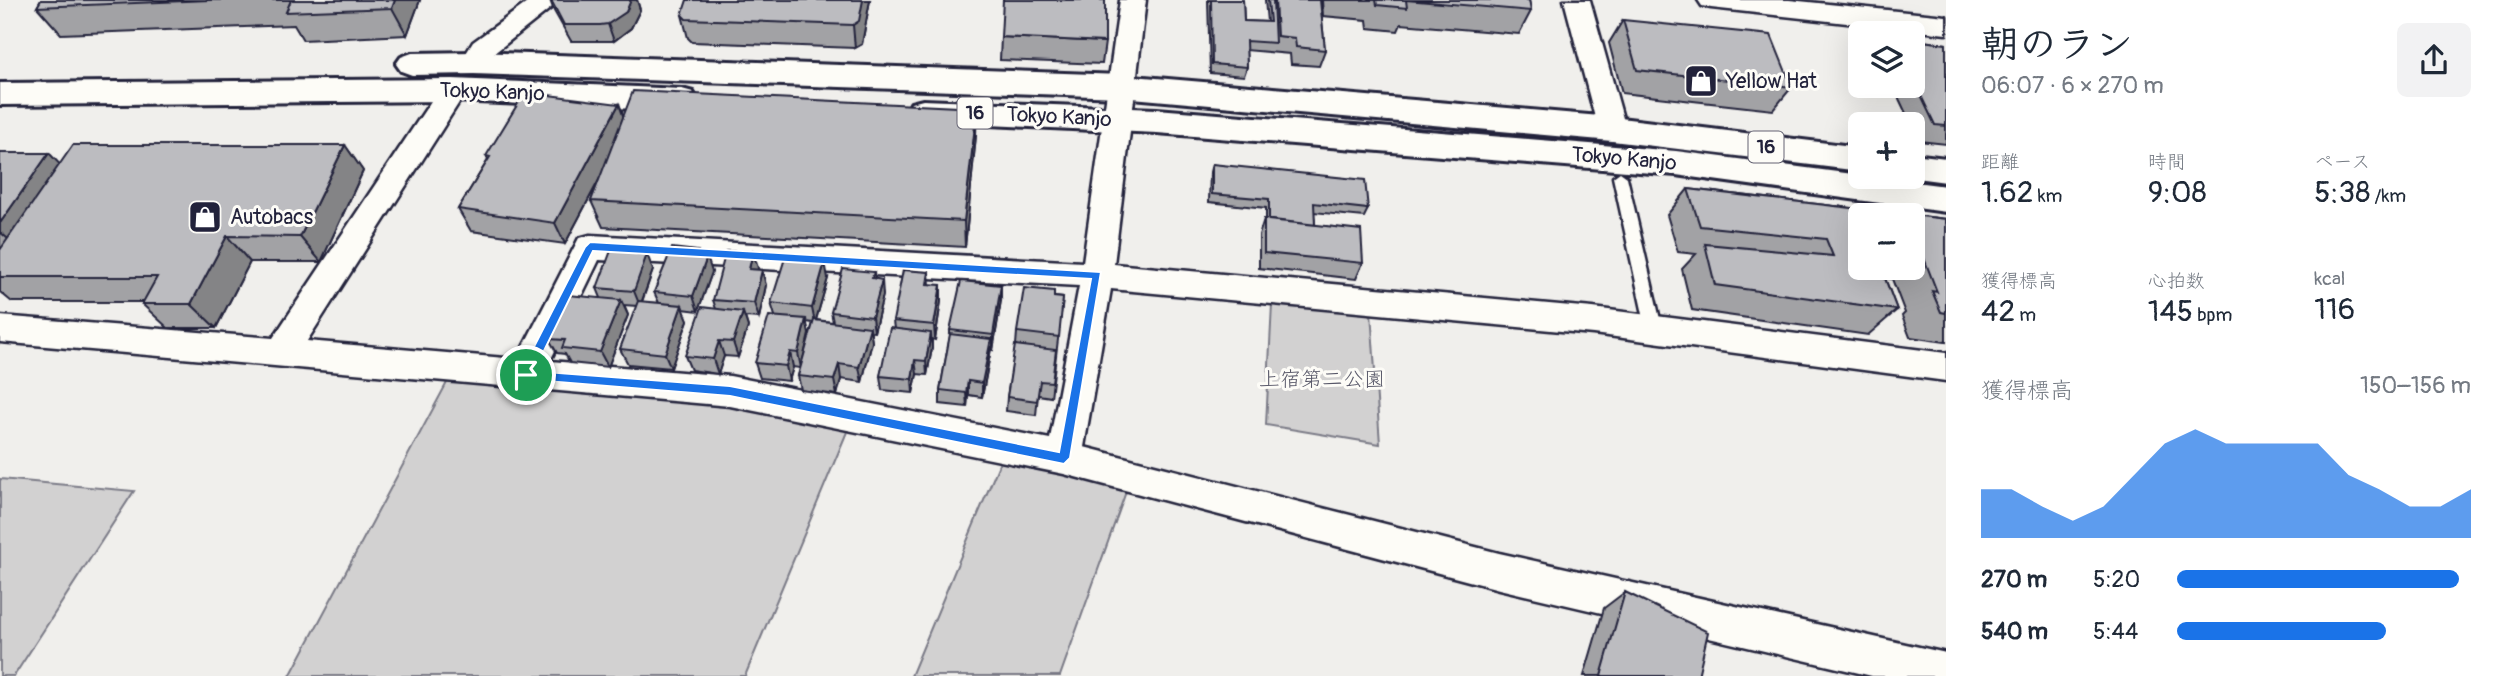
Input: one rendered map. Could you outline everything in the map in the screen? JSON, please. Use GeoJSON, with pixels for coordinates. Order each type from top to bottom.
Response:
{"type":"FeatureCollection","features":[{"type":"Feature","properties":{"kind":"highway","name":"Tokyo Kanjo"},"geometry":{"type":"LineString","coordinates":[[0,69],[474,63],[1121,86],[1612,129],[1848,158]]}},
{"type":"Feature","properties":{"kind":"highway","name":"Tokyo Kanjo"},"geometry":{"type":"LineString","coordinates":[[0,94],[453,90],[813,106]]}},
{"type":"Feature","properties":{"kind":"highway","name":"Tokyo Kanjo"},"geometry":{"type":"LineString","coordinates":[[896,109],[1117,119],[1676,163],[1946,199]]}},
{"type":"Feature","properties":{"kind":"highway"},"geometry":{"type":"LineString","coordinates":[[1925,167],[1946,170]]}},
{"type":"Feature","properties":{"kind":"street"},"geometry":{"type":"LineString","coordinates":[[474,63],[483,48],[548,0]]}},
{"type":"Feature","properties":{"kind":"street"},"geometry":{"type":"LineString","coordinates":[[1064,458],[1097,275],[1133,0]]}},
{"type":"Feature","properties":{"kind":"street"},"geometry":{"type":"LineString","coordinates":[[1577,0],[1612,129]]}},
{"type":"Feature","properties":{"kind":"street"},"geometry":{"type":"LineString","coordinates":[[1711,0],[1946,24]]}},
{"type":"Feature","properties":{"kind":"street"},"geometry":{"type":"LineString","coordinates":[[281,354],[453,90]]}},
{"type":"Feature","properties":{"kind":"street"},"geometry":{"type":"LineString","coordinates":[[526,375],[590,247],[1097,275],[1654,328],[1946,367]]}},
{"type":"Feature","properties":{"kind":"street"},"geometry":{"type":"LineString","coordinates":[[0,329],[730,391],[1064,458],[1499,571],[1946,673]]}},
{"type":"Feature","properties":{"kind":"lane"},"geometry":{"type":"LineString","coordinates":[[1620,177],[1654,328]]}},
{"type":"Feature","properties":{"kind":"green space","name":"上宿第二公園"},"geometry":{"type":"Polygon","coordinates":[[[1272,304],[1371,312],[1380,444],[1266,425],[1272,304]]]}},
{"type":"Feature","properties":{"kind":"green space"},"geometry":{"type":"Polygon","coordinates":[[[450,377],[731,405],[849,427],[745,676],[290,676],[450,377]]]}},
{"type":"Feature","properties":{"kind":"green space"},"geometry":{"type":"Polygon","coordinates":[[[1002,457],[1128,486],[1060,676],[911,676],[1002,457]]]}},
{"type":"Feature","properties":{"kind":"green space"},"geometry":{"type":"Polygon","coordinates":[[[0,479],[134,491],[14,676],[0,676],[0,479]]]}},
{"type":"Feature","properties":{"kind":"building"},"geometry":{"type":"Polygon","coordinates":[[[41,0],[210,0],[37,7],[41,0]]]}},
{"type":"Feature","properties":{"kind":"building"},"geometry":{"type":"Polygon","coordinates":[[[291,0],[395,0],[392,8],[286,12],[291,0]]]}},
{"type":"Feature","properties":{"kind":"building"},"geometry":{"type":"Polygon","coordinates":[[[551,0],[631,0],[626,12],[608,24],[564,25],[551,0]]]}},
{"type":"Feature","properties":{"kind":"building"},"geometry":{"type":"Polygon","coordinates":[[[687,0],[863,0],[859,21],[853,25],[686,19],[682,15],[687,0]]]}},
{"type":"Feature","properties":{"kind":"building"},"geometry":{"type":"Polygon","coordinates":[[[1003,0],[1105,0],[1105,42],[1001,37],[1003,0]]]}},
{"type":"Feature","properties":{"kind":"building"},"geometry":{"type":"Polygon","coordinates":[[[1211,0],[1243,0],[1244,21],[1270,22],[1268,0],[1273,0],[1275,43],[1246,41],[1247,67],[1212,64],[1211,0]]]}},
{"type":"Feature","properties":{"kind":"building"},"geometry":{"type":"Polygon","coordinates":[[[1275,0],[1320,0],[1325,50],[1296,47],[1295,38],[1277,36],[1275,0]]]}},
{"type":"Feature","properties":{"kind":"building"},"geometry":{"type":"Polygon","coordinates":[[[1376,0],[1406,0],[1407,8],[1377,5],[1376,0]]]}},
{"type":"Feature","properties":{"kind":"building"},"geometry":{"type":"Polygon","coordinates":[[[1406,0],[1529,0],[1531,11],[1406,0]]]}},
{"type":"Feature","properties":{"kind":"building"},"geometry":{"type":"Polygon","coordinates":[[[1623,20],[1771,35],[1792,87],[1637,70],[1623,20]]]}},
{"type":"Feature","properties":{"kind":"building"},"geometry":{"type":"Polygon","coordinates":[[[1925,41],[1946,44],[1946,126],[1935,125],[1922,98],[1925,98],[1925,41]]]}},
{"type":"Feature","properties":{"kind":"building"},"geometry":{"type":"Polygon","coordinates":[[[633,91],[977,108],[964,221],[591,201],[633,91]]]}},
{"type":"Feature","properties":{"kind":"building"},"geometry":{"type":"Polygon","coordinates":[[[525,92],[619,104],[555,223],[458,209],[490,157],[486,156],[525,92]]]}},
{"type":"Feature","properties":{"kind":"building","name":"Autobacs"},"geometry":{"type":"Polygon","coordinates":[[[73,145],[345,145],[300,237],[227,236],[191,304],[142,304],[157,277],[0,277],[0,250],[73,145]]]}},
{"type":"Feature","properties":{"kind":"building"},"geometry":{"type":"Polygon","coordinates":[[[0,153],[49,153],[0,223],[0,153]]]}},
{"type":"Feature","properties":{"kind":"building"},"geometry":{"type":"Polygon","coordinates":[[[1212,164],[1365,180],[1368,209],[1314,203],[1315,225],[1269,220],[1269,199],[1212,194],[1212,164]]]}},
{"type":"Feature","properties":{"kind":"building"},"geometry":{"type":"Polygon","coordinates":[[[1688,189],[1848,208],[1848,280],[1886,280],[1897,310],[1715,285],[1705,244],[1833,256],[1826,239],[1700,226],[1688,189]]]}},
{"type":"Feature","properties":{"kind":"building"},"geometry":{"type":"Polygon","coordinates":[[[1925,216],[1946,219],[1946,313],[1941,312],[1932,291],[1937,292],[1925,261],[1925,216]]]}},
{"type":"Feature","properties":{"kind":"building"},"geometry":{"type":"Polygon","coordinates":[[[1264,219],[1361,230],[1363,263],[1264,253],[1264,219]]]}},
{"type":"Feature","properties":{"kind":"building"},"geometry":{"type":"Polygon","coordinates":[[[612,248],[640,250],[638,254],[647,254],[634,291],[597,288],[612,248]]]}},
{"type":"Feature","properties":{"kind":"building"},"geometry":{"type":"Polygon","coordinates":[[[672,248],[698,251],[697,256],[707,257],[693,296],[654,292],[672,248]]]}},
{"type":"Feature","properties":{"kind":"building"},"geometry":{"type":"Polygon","coordinates":[[[726,251],[753,252],[749,269],[762,270],[754,303],[713,300],[726,251]]]}},
{"type":"Feature","properties":{"kind":"building"},"geometry":{"type":"Polygon","coordinates":[[[785,258],[825,262],[812,308],[771,303],[785,258]]]}},
{"type":"Feature","properties":{"kind":"building"},"geometry":{"type":"Polygon","coordinates":[[[843,269],[874,272],[872,278],[882,280],[872,317],[831,312],[843,269]]]}},
{"type":"Feature","properties":{"kind":"building"},"geometry":{"type":"Polygon","coordinates":[[[903,270],[929,272],[927,284],[941,285],[934,325],[893,321],[903,270]]]}},
{"type":"Feature","properties":{"kind":"building"},"geometry":{"type":"Polygon","coordinates":[[[961,281],[1001,285],[993,335],[950,330],[961,281]]]}},
{"type":"Feature","properties":{"kind":"building"},"geometry":{"type":"Polygon","coordinates":[[[1024,288],[1054,291],[1054,297],[1063,298],[1059,337],[1017,332],[1024,288]]]}},
{"type":"Feature","properties":{"kind":"building"},"geometry":{"type":"Polygon","coordinates":[[[568,295],[621,300],[600,352],[562,348],[565,340],[549,339],[568,295]]]}},
{"type":"Feature","properties":{"kind":"building"},"geometry":{"type":"Polygon","coordinates":[[[638,301],[682,305],[665,354],[620,349],[638,301]]]}},
{"type":"Feature","properties":{"kind":"building"},"geometry":{"type":"Polygon","coordinates":[[[702,307],[743,312],[733,342],[719,341],[713,359],[685,356],[702,307]]]}},
{"type":"Feature","properties":{"kind":"building"},"geometry":{"type":"Polygon","coordinates":[[[769,316],[806,319],[798,353],[790,352],[786,366],[755,363],[769,316]]]}},
{"type":"Feature","properties":{"kind":"building"},"geometry":{"type":"Polygon","coordinates":[[[814,320],[870,327],[859,367],[839,364],[834,380],[798,376],[814,320]]]}},
{"type":"Feature","properties":{"kind":"building"},"geometry":{"type":"Polygon","coordinates":[[[890,328],[931,333],[926,361],[915,360],[912,379],[880,376],[890,328]]]}},
{"type":"Feature","properties":{"kind":"building"},"geometry":{"type":"Polygon","coordinates":[[[950,334],[991,339],[982,383],[968,381],[966,393],[940,390],[950,334]]]}},
{"type":"Feature","properties":{"kind":"building"},"geometry":{"type":"Polygon","coordinates":[[[1015,345],[1056,350],[1052,382],[1040,381],[1037,401],[1007,397],[1015,345]]]}},
{"type":"Feature","properties":{"kind":"building"},"geometry":{"type":"Polygon","coordinates":[[[1625,592],[1708,632],[1698,676],[1601,676],[1625,592]]]}},
{"type":"Feature","properties":{"kind":"place","name":"Yellow Hat"},"geometry":{"type":"Point","coordinates":[1701,81]}},
{"type":"Feature","properties":{"kind":"place","name":"Autobacs"},"geometry":{"type":"Point","coordinates":[205,217]}},
{"type":"Feature","properties":{"kind":"route"},"geometry":{"type":"LineString","coordinates":[[590,247],[1097,275],[1064,458],[730,391],[526,375],[590,247]]}}]}
